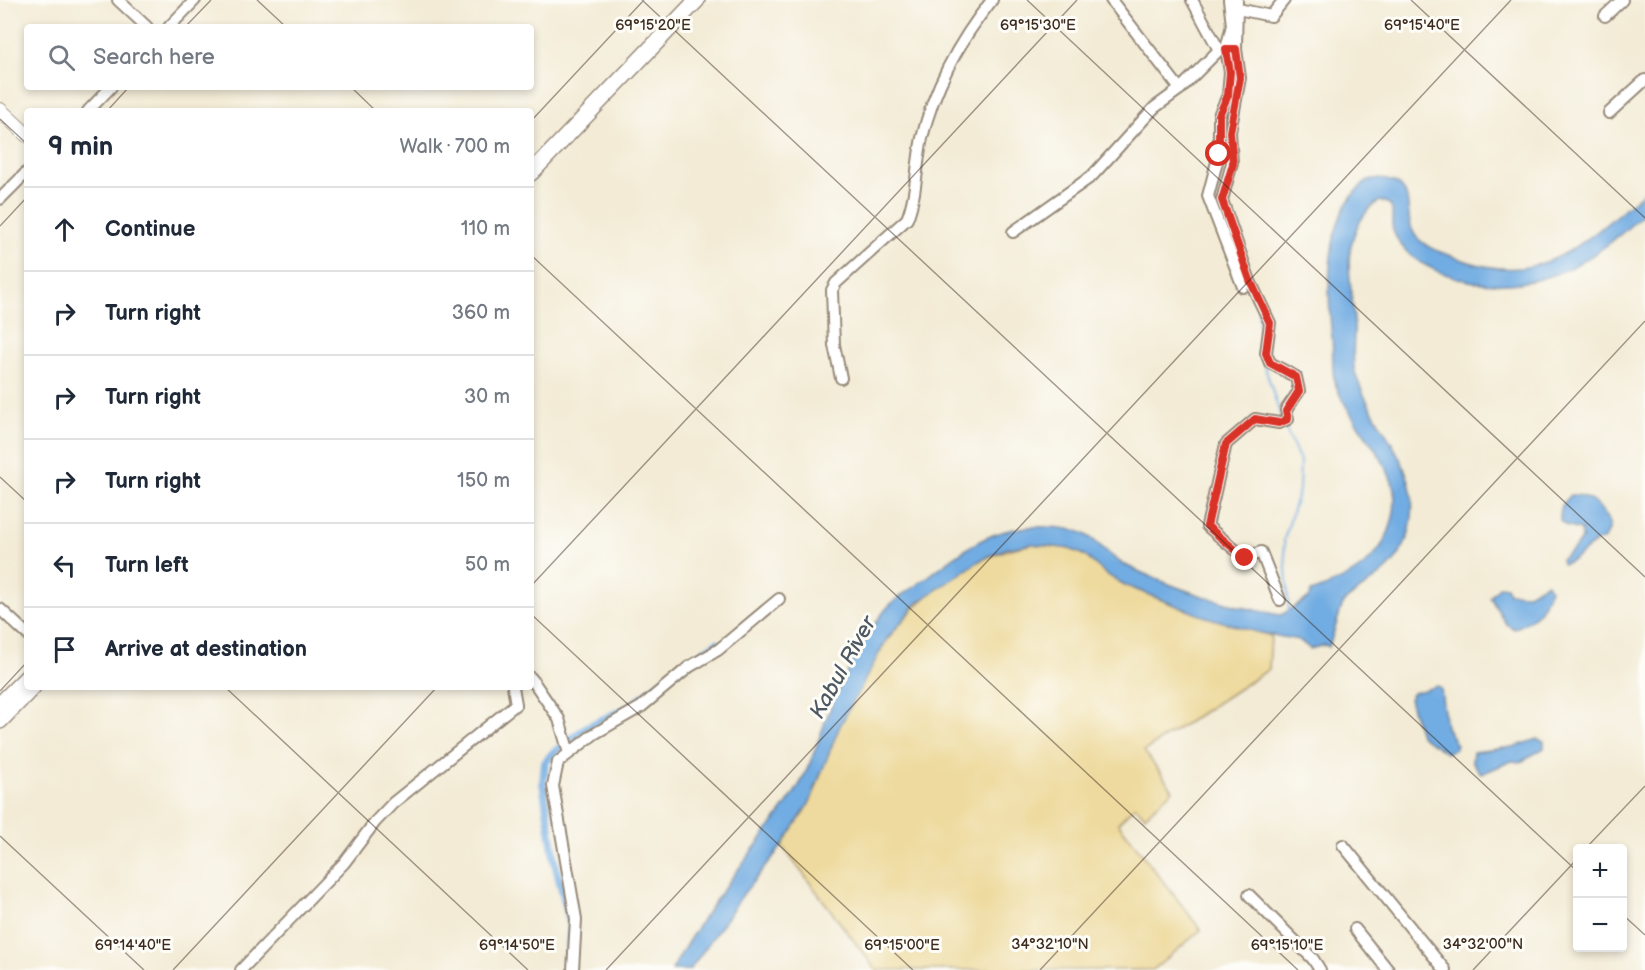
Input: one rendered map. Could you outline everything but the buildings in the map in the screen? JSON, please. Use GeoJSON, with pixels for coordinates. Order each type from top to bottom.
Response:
{"type":"FeatureCollection","features":[{"type":"Feature","properties":{"kind":"highway"},"geometry":{"type":"LineString","coordinates":[[534,170],[683,0]]}},
{"type":"Feature","properties":{"kind":"highway"},"geometry":{"type":"LineString","coordinates":[[534,155],[696,0]]}},
{"type":"Feature","properties":{"kind":"highway"},"geometry":{"type":"LineString","coordinates":[[0,704],[24,680]]}},
{"type":"Feature","properties":{"kind":"highway"},"geometry":{"type":"LineString","coordinates":[[0,721],[30,690]]}},
{"type":"Feature","properties":{"kind":"main road"},"geometry":{"type":"LineString","coordinates":[[0,110],[24,132]]}},
{"type":"Feature","properties":{"kind":"street"},"geometry":{"type":"LineString","coordinates":[[118,0],[144,24]]}},
{"type":"Feature","properties":{"kind":"street"},"geometry":{"type":"LineString","coordinates":[[173,24],[195,0]]}},
{"type":"Feature","properties":{"kind":"street"},"geometry":{"type":"LineString","coordinates":[[841,378],[834,345],[832,290],[836,283],[907,219],[912,207],[923,136],[939,90],[952,61],[975,21],[992,0]]}},
{"type":"Feature","properties":{"kind":"street"},"geometry":{"type":"LineString","coordinates":[[1112,0],[1180,89]]}},
{"type":"Feature","properties":{"kind":"street"},"geometry":{"type":"LineString","coordinates":[[1192,0],[1227,49],[1240,78],[1230,132],[1232,159],[1222,200],[1250,280],[1270,323],[1266,353],[1270,363],[1296,377],[1299,391],[1286,411],[1283,421],[1255,419],[1226,444],[1207,526],[1245,558],[1261,552],[1280,600]]}},
{"type":"Feature","properties":{"kind":"street"},"geometry":{"type":"LineString","coordinates":[[1229,0],[1232,26],[1227,49],[1230,72],[1228,95],[1219,115],[1219,154],[1208,196],[1243,287]]}},
{"type":"Feature","properties":{"kind":"street"},"geometry":{"type":"LineString","coordinates":[[1013,232],[1092,176],[1154,108],[1227,49],[1238,4],[1271,16],[1284,0]]}},
{"type":"Feature","properties":{"kind":"street"},"geometry":{"type":"LineString","coordinates":[[1605,16],[1622,0]]}},
{"type":"Feature","properties":{"kind":"street"},"geometry":{"type":"LineString","coordinates":[[1610,113],[1645,80]]}},
{"type":"Feature","properties":{"kind":"street"},"geometry":{"type":"LineString","coordinates":[[91,108],[108,90]]}},
{"type":"Feature","properties":{"kind":"street"},"geometry":{"type":"LineString","coordinates":[[0,199],[24,175]]}},
{"type":"Feature","properties":{"kind":"street"},"geometry":{"type":"LineString","coordinates":[[573,970],[576,919],[552,786],[558,762],[594,734],[641,707],[689,667],[718,650],[780,599]]}},
{"type":"Feature","properties":{"kind":"street"},"geometry":{"type":"LineString","coordinates":[[0,609],[24,631]]}},
{"type":"Feature","properties":{"kind":"street"},"geometry":{"type":"LineString","coordinates":[[534,682],[559,719],[569,753]]}},
{"type":"Feature","properties":{"kind":"street"},"geometry":{"type":"LineString","coordinates":[[241,970],[344,863],[375,822],[393,803],[516,704],[514,690]]}},
{"type":"Feature","properties":{"kind":"street"},"geometry":{"type":"LineString","coordinates":[[1343,845],[1445,970]]}},
{"type":"Feature","properties":{"kind":"street"},"geometry":{"type":"LineString","coordinates":[[1249,895],[1313,958],[1320,970]]}},
{"type":"Feature","properties":{"kind":"street"},"geometry":{"type":"LineString","coordinates":[[1355,929],[1388,970]]}},
{"type":"Feature","properties":{"kind":"sand"},"geometry":{"type":"Polygon","coordinates":[[[1033,544],[1074,550],[1127,586],[1198,614],[1271,636],[1269,669],[1144,751],[1173,790],[1145,816],[1135,806],[1118,823],[1201,930],[1153,970],[876,970],[782,846],[809,804],[846,710],[884,645],[906,617],[932,591],[962,570],[995,554],[1033,544]]]}},
{"type":"Feature","properties":{"kind":"water"},"geometry":{"type":"Polygon","coordinates":[[[1372,179],[1388,180],[1398,184],[1404,191],[1411,227],[1424,244],[1460,259],[1490,267],[1516,268],[1540,264],[1562,255],[1603,227],[1645,191],[1645,212],[1607,245],[1565,270],[1520,283],[1495,284],[1452,277],[1414,258],[1395,235],[1392,228],[1392,210],[1388,203],[1380,201],[1365,214],[1355,233],[1349,258],[1354,322],[1354,366],[1363,393],[1405,470],[1411,490],[1412,512],[1408,536],[1403,548],[1381,575],[1343,603],[1329,647],[1325,645],[1310,649],[1299,640],[1256,632],[1200,615],[1127,586],[1107,575],[1084,555],[1070,549],[1032,544],[1008,548],[984,558],[917,603],[887,639],[839,728],[809,804],[782,846],[744,893],[690,970],[672,970],[714,902],[800,784],[836,695],[871,629],[890,604],[960,553],[993,535],[1010,530],[1049,527],[1073,530],[1087,535],[1125,565],[1162,581],[1220,601],[1280,615],[1308,599],[1311,592],[1352,574],[1373,556],[1382,545],[1388,532],[1394,512],[1394,492],[1385,466],[1350,413],[1336,385],[1333,372],[1329,297],[1336,228],[1344,208],[1356,191],[1372,179]]]}},
{"type":"Feature","properties":{"kind":"water"},"geometry":{"type":"Polygon","coordinates":[[[1571,495],[1585,497],[1596,504],[1605,514],[1610,527],[1605,539],[1562,564],[1561,559],[1575,548],[1582,538],[1581,530],[1566,526],[1560,521],[1561,506],[1571,495]]]}},
{"type":"Feature","properties":{"kind":"water"},"geometry":{"type":"Polygon","coordinates":[[[1547,583],[1550,589],[1541,609],[1533,618],[1514,629],[1506,624],[1490,597],[1500,586],[1506,587],[1509,593],[1528,594],[1547,583]]]}},
{"type":"Feature","properties":{"kind":"water"},"geometry":{"type":"Polygon","coordinates":[[[1438,686],[1441,689],[1446,727],[1457,745],[1455,749],[1446,753],[1420,735],[1409,699],[1413,693],[1438,686]]]}},
{"type":"Feature","properties":{"kind":"water"},"geometry":{"type":"Polygon","coordinates":[[[1537,739],[1544,741],[1544,748],[1521,762],[1512,761],[1481,774],[1472,761],[1473,752],[1513,747],[1537,739]]]}},
{"type":"Feature","properties":{"kind":"waterway"},"geometry":{"type":"LineString","coordinates":[[1214,199],[1223,161]]}},
{"type":"Feature","properties":{"kind":"waterway"},"geometry":{"type":"LineString","coordinates":[[1258,310],[1261,355],[1281,417]]}},
{"type":"Feature","properties":{"kind":"waterway"},"geometry":{"type":"LineString","coordinates":[[1284,425],[1300,461],[1299,490],[1284,540],[1289,612]]}},
{"type":"Feature","properties":{"kind":"waterway"},"geometry":{"type":"LineString","coordinates":[[567,970],[571,925],[555,863],[543,783],[545,763],[552,754],[587,727],[630,707],[671,674],[717,643]]}},
{"type":"Feature","properties":{"kind":"route"},"geometry":{"type":"LineString","coordinates":[[1219,154],[1219,115],[1228,95],[1230,72],[1226,49],[1236,49],[1240,78],[1230,132],[1233,164],[1222,200],[1250,280],[1270,323],[1266,353],[1270,363],[1296,377],[1299,391],[1286,411],[1288,419],[1279,423],[1255,419],[1226,444],[1207,526],[1245,558]]}},
{"type":"Feature","properties":{"kind":"water label","name":"Kabul River"},"geometry":{"type":"Point","coordinates":[842,667]}}]}
